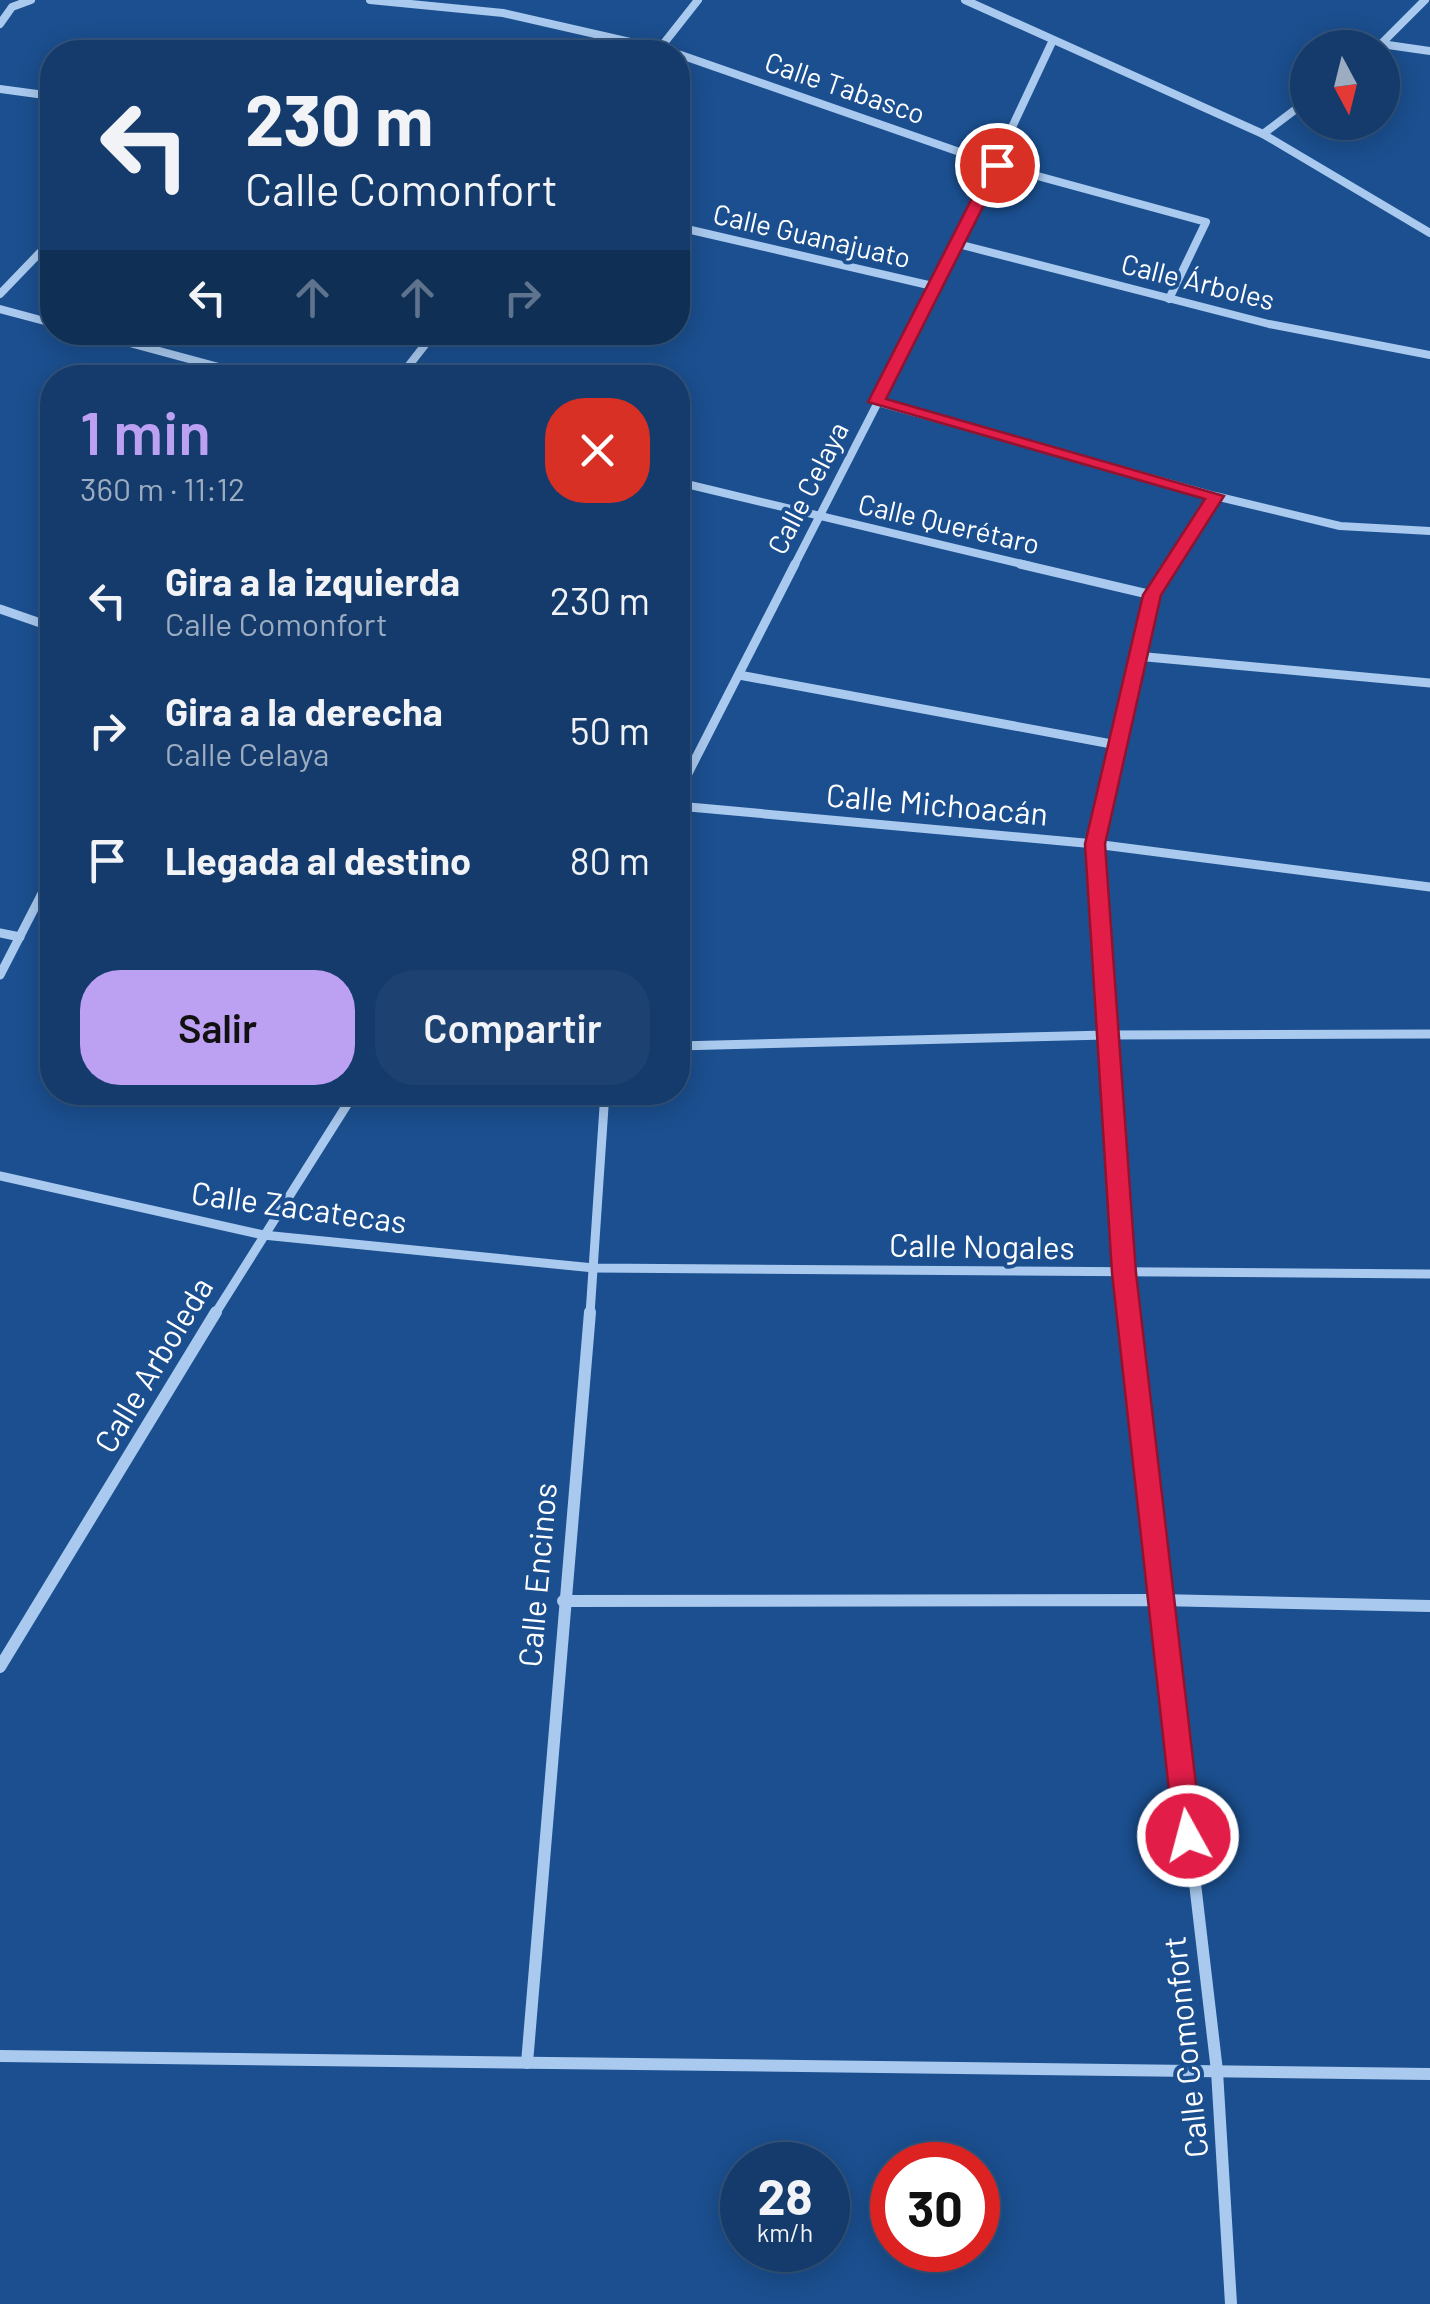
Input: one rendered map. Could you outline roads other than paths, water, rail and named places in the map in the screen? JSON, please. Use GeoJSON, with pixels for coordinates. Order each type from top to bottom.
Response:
{"type":"FeatureCollection","features":[{"type":"Feature","properties":{"kind":"street"},"geometry":{"type":"LineString","coordinates":[[0,24],[12,7],[30,0]]}},
{"type":"Feature","properties":{"kind":"street","name":"Calle Tabasco"},"geometry":{"type":"LineString","coordinates":[[370,0],[503,12],[617,40]]}},
{"type":"Feature","properties":{"kind":"street"},"geometry":{"type":"LineString","coordinates":[[666,40],[698,0]]}},
{"type":"Feature","properties":{"kind":"street"},"geometry":{"type":"LineString","coordinates":[[965,0],[1263,134],[1430,233]]}},
{"type":"Feature","properties":{"kind":"street"},"geometry":{"type":"LineString","coordinates":[[994,0],[996,14]]}},
{"type":"Feature","properties":{"kind":"street"},"geometry":{"type":"LineString","coordinates":[[1395,30],[1424,0]]}},
{"type":"Feature","properties":{"kind":"street"},"geometry":{"type":"LineString","coordinates":[[0,2],[12,7]]}},
{"type":"Feature","properties":{"kind":"street","name":"Calle Celaya"},"geometry":{"type":"LineString","coordinates":[[690,770],[937,288],[1052,40]]}},
{"type":"Feature","properties":{"kind":"street"},"geometry":{"type":"LineString","coordinates":[[1400,48],[1430,52]]}},
{"type":"Feature","properties":{"kind":"street","name":"Calle Tabasco"},"geometry":{"type":"LineString","coordinates":[[690,58],[997,165],[1206,222],[1169,298]]}},
{"type":"Feature","properties":{"kind":"street"},"geometry":{"type":"LineString","coordinates":[[0,90],[40,95]]}},
{"type":"Feature","properties":{"kind":"street"},"geometry":{"type":"LineString","coordinates":[[1263,134],[1290,114]]}},
{"type":"Feature","properties":{"kind":"street","name":"Calle Guanajuato"},"geometry":{"type":"LineString","coordinates":[[690,231],[937,288]]}},
{"type":"Feature","properties":{"kind":"street","name":"Calle Árboles"},"geometry":{"type":"LineString","coordinates":[[958,244],[1270,324],[1430,355]]}},
{"type":"Feature","properties":{"kind":"street"},"geometry":{"type":"LineString","coordinates":[[0,294],[40,252]]}},
{"type":"Feature","properties":{"kind":"street"},"geometry":{"type":"LineString","coordinates":[[0,309],[40,320]]}},
{"type":"Feature","properties":{"kind":"street"},"geometry":{"type":"LineString","coordinates":[[136,345],[211,365]]}},
{"type":"Feature","properties":{"kind":"street"},"geometry":{"type":"LineString","coordinates":[[409,365],[425,345]]}},
{"type":"Feature","properties":{"kind":"street"},"geometry":{"type":"LineString","coordinates":[[877,402],[1215,496],[1340,526],[1430,532]]}},
{"type":"Feature","properties":{"kind":"street","name":"Calle Querétaro"},"geometry":{"type":"LineString","coordinates":[[690,485],[1152,595]]}},
{"type":"Feature","properties":{"kind":"street","name":"Calle Comonfort"},"geometry":{"type":"LineString","coordinates":[[1215,496],[1152,595],[1095,844],[1124,1273],[1159,1600],[1217,2071],[1232,2304]]}},
{"type":"Feature","properties":{"kind":"street"},"geometry":{"type":"LineString","coordinates":[[0,609],[40,623]]}},
{"type":"Feature","properties":{"kind":"street"},"geometry":{"type":"LineString","coordinates":[[1136,656],[1430,683]]}},
{"type":"Feature","properties":{"kind":"street"},"geometry":{"type":"LineString","coordinates":[[739,675],[1117,745]]}},
{"type":"Feature","properties":{"kind":"street","name":"Calle Michoacán"},"geometry":{"type":"LineString","coordinates":[[690,807],[1095,844],[1430,887]]}},
{"type":"Feature","properties":{"kind":"street"},"geometry":{"type":"LineString","coordinates":[[0,975],[40,898]]}},
{"type":"Feature","properties":{"kind":"street"},"geometry":{"type":"LineString","coordinates":[[0,933],[20,937]]}},
{"type":"Feature","properties":{"kind":"street"},"geometry":{"type":"LineString","coordinates":[[690,1046],[1106,1034],[1430,1034]]}},
{"type":"Feature","properties":{"kind":"street","name":"Calle Arboleda"},"geometry":{"type":"LineString","coordinates":[[0,1667],[347,1105]]}},
{"type":"Feature","properties":{"kind":"street","name":"Calle Encinos"},"geometry":{"type":"LineString","coordinates":[[527,2063],[604,1105]]}},
{"type":"Feature","properties":{"kind":"street","name":"Calle Zacatecas"},"geometry":{"type":"LineString","coordinates":[[0,1176],[263,1235],[594,1268]]}},
{"type":"Feature","properties":{"kind":"street","name":"Calle Nogales"},"geometry":{"type":"LineString","coordinates":[[594,1268],[1430,1274]]}},
{"type":"Feature","properties":{"kind":"street"},"geometry":{"type":"LineString","coordinates":[[563,1601],[1159,1600],[1430,1606]]}},
{"type":"Feature","properties":{"kind":"street"},"geometry":{"type":"LineString","coordinates":[[0,2056],[1430,2074]]}}]}
